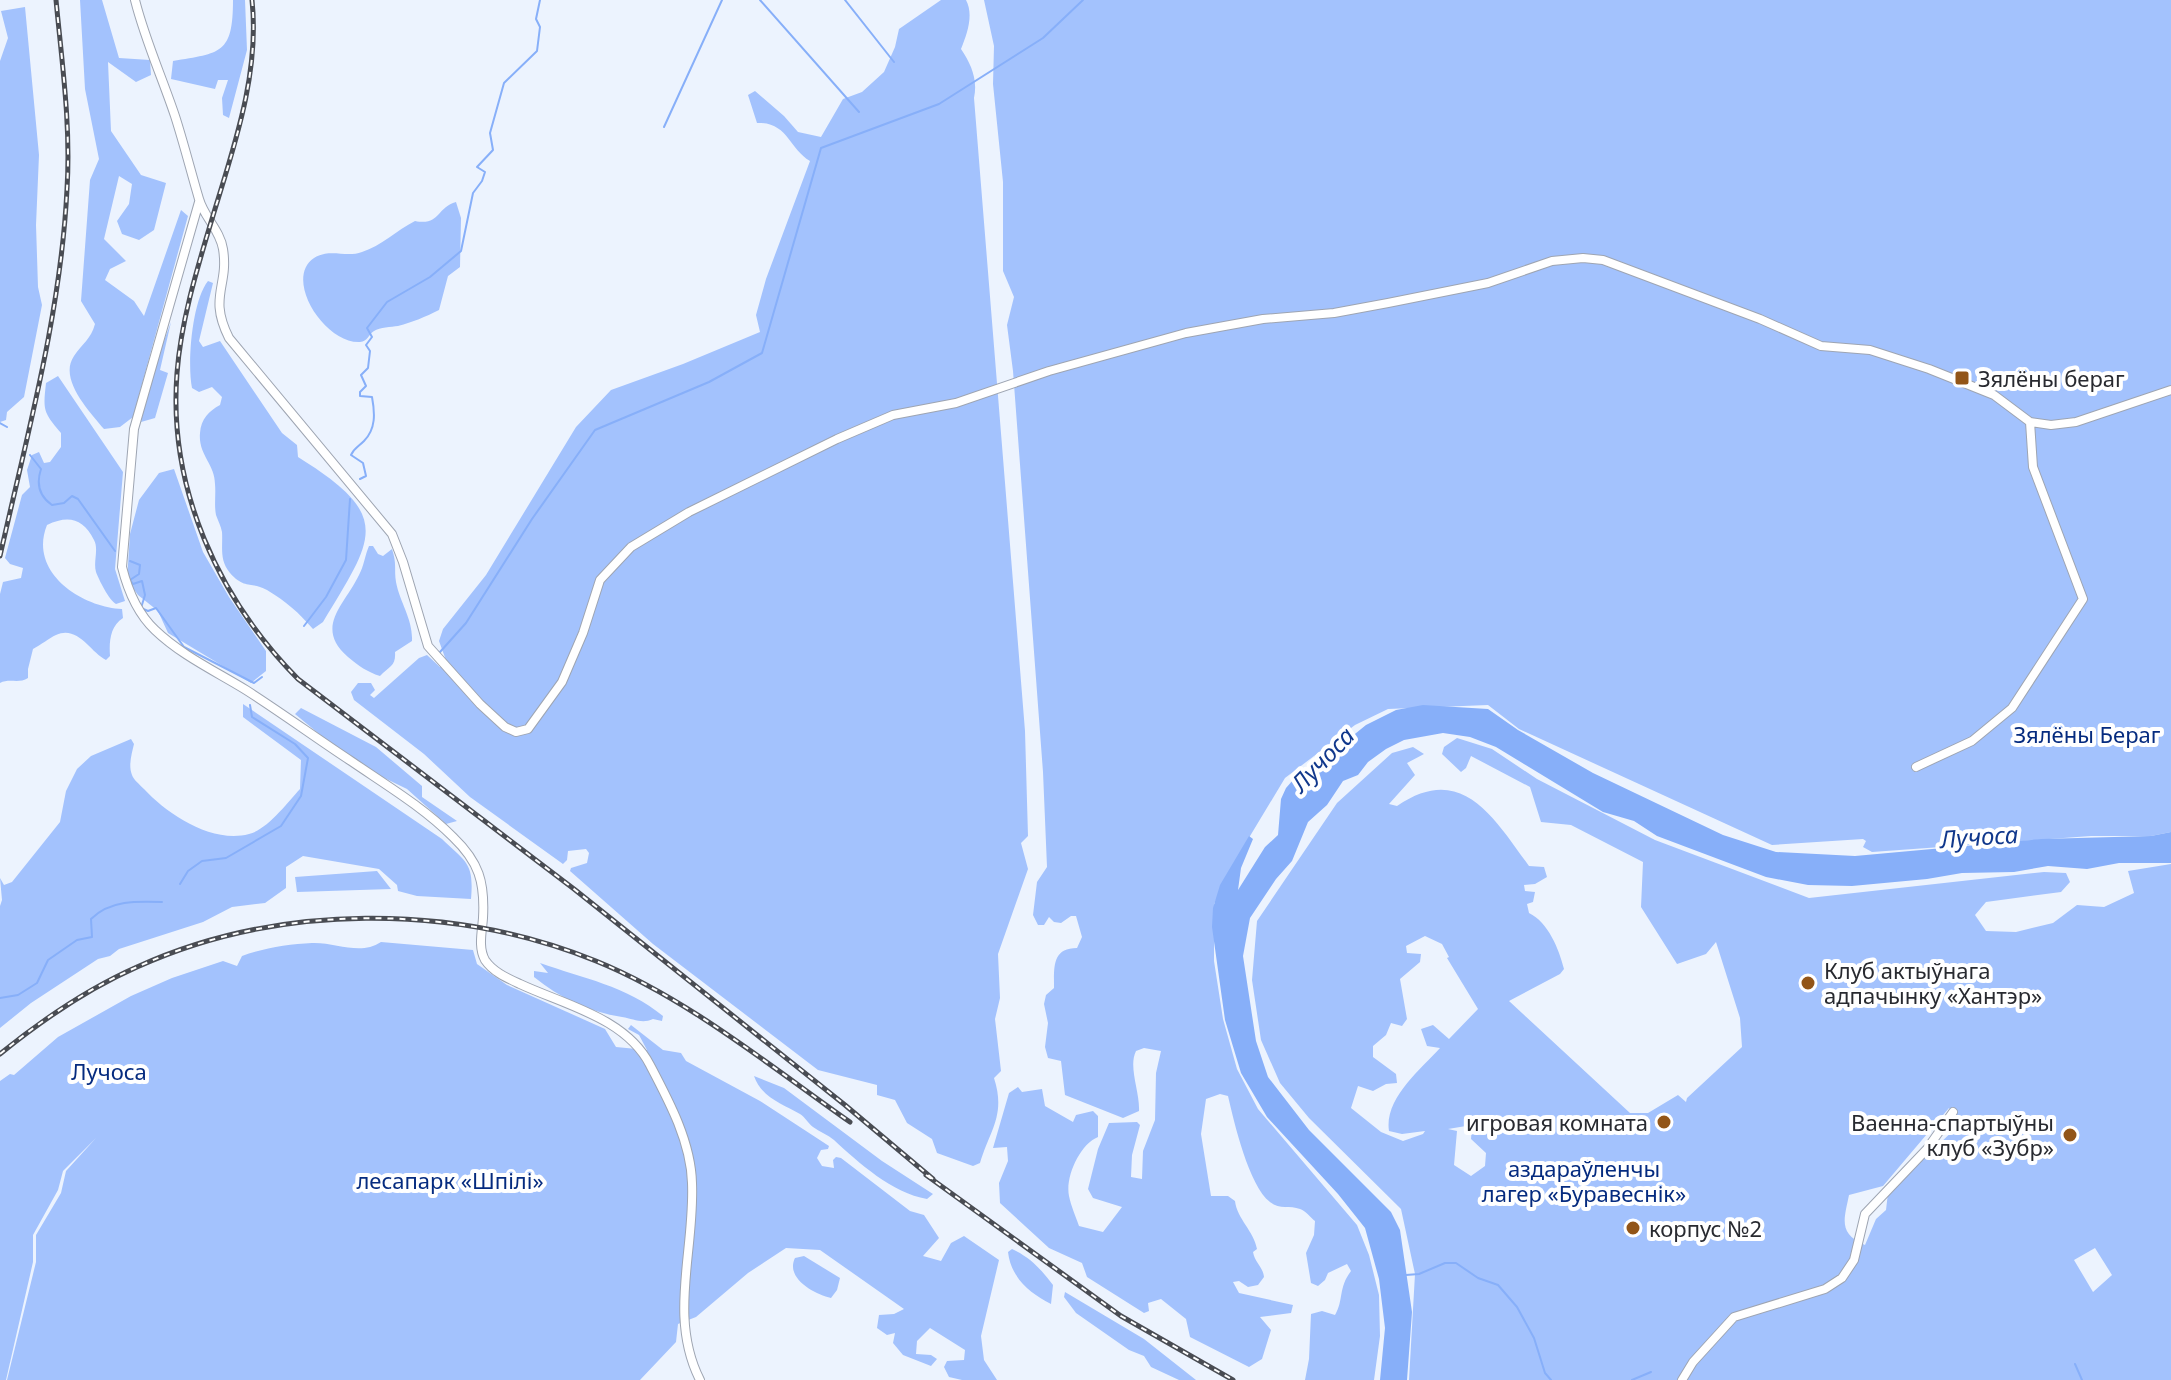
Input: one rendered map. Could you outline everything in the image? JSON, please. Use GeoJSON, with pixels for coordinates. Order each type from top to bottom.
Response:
{"type":"FeatureCollection","features":[{"type":"Feature","properties":{"kind":"street"},"geometry":{"type":"LineString","coordinates":[[135,0],[175,115],[199,201],[219,235],[223,249],[224,269],[217,305],[219,319],[229,338],[392,534],[428,646],[480,704],[505,727],[516,732],[528,729],[562,682],[583,633],[600,580],[631,547],[689,512],[893,415],[956,403],[1049,371],[1186,333],[1263,319],[1334,313],[1388,303],[1488,283],[1552,261],[1583,258],[1603,260],[1760,319],[1821,346],[1870,350],[1929,369],[1994,395],[2030,422],[2051,425],[2076,422],[2171,390]]}},
{"type":"Feature","properties":{"kind":"street"},"geometry":{"type":"LineString","coordinates":[[199,201],[134,429],[122,567],[127,589],[153,629],[174,646],[249,692],[402,795],[454,837],[480,872],[482,952],[495,970],[606,1022],[635,1042],[650,1064],[689,1150],[692,1185],[684,1307],[685,1339],[700,1380]]}},
{"type":"Feature","properties":{"kind":"street"},"geometry":{"type":"LineString","coordinates":[[1916,767],[1972,741],[2012,708],[2083,599],[2033,467],[2030,422]]}},
{"type":"Feature","properties":{"kind":"street"},"geometry":{"type":"LineString","coordinates":[[1682,1380],[1693,1362],[1734,1317],[1814,1293],[1842,1278],[1854,1260],[1865,1214],[1927,1149],[1953,1112]]}},
{"type":"Feature","properties":{"kind":"green space"},"geometry":{"type":"Polygon","coordinates":[[[80,0],[102,0],[119,58],[150,60],[151,75],[136,82],[108,62],[111,131],[141,175],[166,183],[154,230],[139,240],[122,234],[117,221],[129,204],[132,184],[119,176],[104,239],[126,261],[110,269],[105,280],[134,301],[144,316],[181,210],[188,216],[133,417],[120,427],[104,429],[78,395],[70,375],[74,356],[89,338],[95,324],[81,301],[90,180],[99,159],[85,89],[80,0]]]}},
{"type":"Feature","properties":{"kind":"green space"},"geometry":{"type":"Polygon","coordinates":[[[233,0],[245,0],[247,50],[229,118],[223,115],[222,98],[228,80],[218,80],[215,89],[171,79],[173,61],[203,56],[221,48],[227,41],[233,0]]]}},
{"type":"Feature","properties":{"kind":"green space"},"geometry":{"type":"Polygon","coordinates":[[[941,0],[966,0],[970,18],[961,49],[971,66],[975,84],[1025,731],[1028,836],[1021,843],[1028,869],[998,954],[1000,998],[995,1019],[1001,1071],[994,1078],[997,1112],[980,1163],[973,1166],[937,1153],[932,1139],[907,1123],[895,1100],[877,1095],[877,1085],[818,1070],[653,944],[570,871],[587,863],[589,853],[586,849],[568,851],[563,864],[470,797],[424,754],[354,700],[351,692],[358,683],[371,683],[375,690],[370,695],[374,698],[419,658],[427,655],[440,667],[447,663],[439,641],[443,629],[486,575],[576,427],[611,390],[760,332],[756,315],[766,279],[810,161],[782,131],[757,123],[748,95],[755,91],[798,132],[821,137],[843,99],[862,92],[884,72],[899,29],[941,0]]]}},
{"type":"Feature","properties":{"kind":"green space","name":"Зялёны Бераг"},"geometry":{"type":"Polygon","coordinates":[[[984,0],[2171,0],[2171,832],[2151,836],[2091,836],[1872,852],[1863,847],[1866,841],[1863,839],[1772,845],[1519,729],[1488,705],[1388,709],[1355,725],[1285,778],[1214,904],[1214,961],[1223,1019],[1237,1069],[1258,1109],[1357,1225],[1369,1255],[1379,1295],[1380,1336],[1374,1380],[1305,1380],[1311,1314],[1322,1311],[1335,1315],[1344,1283],[1351,1271],[1347,1264],[1328,1273],[1318,1286],[1311,1283],[1306,1253],[1314,1235],[1315,1221],[1302,1210],[1281,1207],[1262,1194],[1243,1153],[1228,1096],[1220,1094],[1206,1099],[1201,1134],[1211,1196],[1228,1196],[1235,1201],[1253,1236],[1257,1249],[1253,1252],[1264,1277],[1258,1285],[1248,1287],[1239,1281],[1233,1282],[1239,1293],[1293,1305],[1291,1313],[1260,1317],[1271,1330],[1262,1359],[1249,1367],[1190,1337],[1186,1319],[1161,1299],[1148,1303],[1149,1311],[1144,1313],[1087,1277],[1082,1263],[1049,1248],[1000,1203],[999,1183],[1008,1161],[1007,1147],[993,1148],[1009,1093],[1018,1087],[1022,1092],[1042,1089],[1045,1106],[1073,1122],[1076,1115],[1093,1111],[1098,1116],[1098,1137],[1080,1154],[1068,1188],[1079,1226],[1103,1232],[1122,1207],[1093,1198],[1088,1189],[1098,1149],[1109,1123],[1137,1122],[1140,1125],[1132,1155],[1131,1177],[1142,1179],[1143,1151],[1155,1120],[1156,1073],[1161,1051],[1144,1048],[1136,1051],[1133,1064],[1139,1111],[1123,1118],[1065,1095],[1061,1061],[1048,1058],[1045,1047],[1048,1023],[1044,1004],[1046,995],[1054,988],[1056,960],[1063,951],[1077,948],[1082,937],[1076,916],[1061,923],[1049,917],[1044,925],[1038,925],[1033,915],[1037,882],[1047,867],[1043,772],[1007,325],[1014,297],[1003,271],[1003,182],[993,84],[994,46],[984,0]]]}},
{"type":"Feature","properties":{"kind":"green space"},"geometry":{"type":"Polygon","coordinates":[[[25,7],[39,155],[36,225],[38,287],[42,305],[24,397],[7,412],[6,420],[0,422],[0,61],[8,38],[1,11],[25,7]]]}},
{"type":"Feature","properties":{"kind":"green space"},"geometry":{"type":"Polygon","coordinates":[[[456,202],[461,218],[460,267],[448,276],[439,310],[409,323],[376,330],[360,342],[347,340],[322,322],[312,309],[303,280],[306,268],[314,258],[326,254],[356,254],[369,249],[415,221],[434,219],[456,202]]]}},
{"type":"Feature","properties":{"kind":"green space"},"geometry":{"type":"Polygon","coordinates":[[[208,281],[213,283],[199,341],[203,347],[220,341],[282,433],[297,445],[298,457],[349,496],[361,512],[366,529],[363,548],[323,622],[313,629],[274,594],[235,578],[224,563],[222,532],[215,511],[214,477],[200,441],[204,420],[220,405],[222,397],[212,387],[199,392],[192,388],[191,377],[195,317],[208,281]]]}},
{"type":"Feature","properties":{"kind":"green space"},"geometry":{"type":"Polygon","coordinates":[[[171,322],[160,370],[168,373],[155,418],[141,422],[151,376],[171,322]]]}},
{"type":"Feature","properties":{"kind":"green space"},"geometry":{"type":"Polygon","coordinates":[[[58,376],[123,472],[115,569],[125,601],[116,604],[104,590],[96,572],[95,544],[80,523],[62,520],[47,525],[43,542],[45,558],[62,584],[75,594],[90,602],[122,609],[123,618],[113,630],[110,656],[106,660],[77,636],[64,633],[33,649],[28,678],[0,683],[0,594],[3,582],[21,578],[23,568],[10,564],[5,558],[22,495],[30,487],[27,470],[32,455],[39,452],[44,463],[50,462],[61,447],[61,433],[45,405],[46,383],[58,376]]]}},
{"type":"Feature","properties":{"kind":"green space"},"geometry":{"type":"Polygon","coordinates":[[[174,469],[203,552],[266,651],[266,671],[251,683],[168,633],[158,611],[138,595],[127,580],[130,534],[139,500],[159,473],[174,469]]]}},
{"type":"Feature","properties":{"kind":"green space"},"geometry":{"type":"Polygon","coordinates":[[[369,546],[383,556],[392,549],[396,582],[412,633],[412,641],[395,652],[393,663],[380,676],[348,657],[333,636],[335,616],[361,572],[369,546]]]}},
{"type":"Feature","properties":{"kind":"green space"},"geometry":{"type":"Polygon","coordinates":[[[243,704],[442,839],[467,864],[471,899],[417,896],[398,891],[397,885],[379,869],[303,856],[286,867],[286,888],[265,903],[232,907],[203,922],[119,949],[110,956],[98,959],[31,1003],[0,1028],[0,878],[4,885],[12,882],[60,822],[66,791],[77,769],[91,756],[131,739],[134,744],[131,771],[137,782],[178,817],[220,835],[249,834],[263,827],[300,789],[301,760],[243,717],[243,704]]]}},
{"type":"Feature","properties":{"kind":"green space"},"geometry":{"type":"Polygon","coordinates":[[[301,708],[376,747],[422,786],[422,797],[457,821],[446,824],[407,789],[370,771],[324,738],[295,714],[301,708]]]}},
{"type":"Feature","properties":{"kind":"green space","name":"аздараўленчы лагер «Буравеснік»"},"geometry":{"type":"Polygon","coordinates":[[[1457,738],[1492,749],[1537,779],[1655,840],[1809,898],[2044,872],[2066,873],[2070,882],[2061,892],[1986,902],[1975,915],[1986,931],[2016,932],[2053,923],[2077,905],[2104,907],[2134,893],[2128,871],[2171,864],[2171,1380],[1409,1380],[1415,1274],[1401,1209],[1309,1118],[1280,1083],[1261,1040],[1252,980],[1257,921],[1337,803],[1392,753],[1413,747],[1424,754],[1407,763],[1415,775],[1389,804],[1397,806],[1420,794],[1440,790],[1458,793],[1489,814],[1529,866],[1544,867],[1547,877],[1535,884],[1524,885],[1525,891],[1535,892],[1533,902],[1527,904],[1529,913],[1542,923],[1552,937],[1564,969],[1509,1001],[1630,1113],[1648,1113],[1678,1095],[1686,1102],[1742,1047],[1740,1018],[1716,942],[1706,954],[1677,964],[1641,907],[1643,862],[1571,825],[1541,822],[1530,787],[1471,756],[1461,772],[1442,754],[1444,747],[1457,738]],[[1425,936],[1406,946],[1407,953],[1421,954],[1420,962],[1400,979],[1407,1019],[1402,1026],[1391,1023],[1386,1035],[1373,1046],[1373,1057],[1396,1074],[1397,1083],[1386,1084],[1373,1091],[1358,1086],[1351,1108],[1381,1132],[1403,1141],[1425,1131],[1402,1134],[1389,1131],[1392,1108],[1405,1086],[1440,1048],[1427,1046],[1421,1029],[1433,1025],[1449,1039],[1478,1009],[1447,958],[1442,944],[1425,936]],[[1949,1108],[1883,1186],[1849,1195],[1845,1225],[1850,1236],[1865,1245],[1876,1219],[1886,1210],[1888,1193],[1960,1124],[1949,1108]],[[1472,1125],[1448,1129],[1457,1131],[1454,1165],[1471,1176],[1485,1166],[1486,1153],[1471,1139],[1472,1125]],[[2095,1248],[2074,1260],[2093,1292],[2112,1275],[2095,1248]]]}},
{"type":"Feature","properties":{"kind":"green space"},"geometry":{"type":"Polygon","coordinates":[[[377,871],[391,889],[297,892],[295,877],[377,871]]]}},
{"type":"Feature","properties":{"kind":"green space","name":"лесапарк «Шпілі»"},"geometry":{"type":"Polygon","coordinates":[[[381,942],[473,950],[477,964],[507,985],[605,1029],[616,1047],[647,1050],[639,1035],[628,1029],[631,1025],[663,1050],[681,1053],[686,1061],[760,1101],[829,1146],[821,1150],[817,1158],[822,1166],[834,1168],[833,1160],[841,1158],[910,1211],[924,1215],[939,1238],[923,1256],[941,1261],[951,1243],[964,1236],[999,1260],[981,1336],[984,1360],[997,1380],[949,1377],[944,1367],[947,1361],[964,1360],[965,1350],[930,1328],[917,1341],[916,1354],[931,1355],[937,1359],[931,1366],[903,1355],[893,1343],[895,1333],[887,1335],[877,1328],[879,1315],[894,1314],[904,1309],[820,1250],[786,1248],[748,1273],[696,1317],[678,1324],[676,1342],[640,1380],[7,1380],[36,1262],[36,1235],[61,1193],[66,1171],[96,1138],[63,1171],[58,1190],[33,1235],[33,1262],[6,1380],[0,1380],[0,1081],[10,1074],[14,1075],[58,1037],[131,996],[172,978],[223,961],[237,966],[242,956],[277,947],[321,943],[365,948],[381,942]]]}},
{"type":"Feature","properties":{"kind":"green space"},"geometry":{"type":"Polygon","coordinates":[[[540,963],[634,997],[663,1016],[662,1021],[638,1021],[575,1003],[534,977],[534,971],[548,973],[540,963]]]}},
{"type":"Feature","properties":{"kind":"green space"},"geometry":{"type":"Polygon","coordinates":[[[754,1076],[784,1088],[882,1161],[933,1194],[927,1199],[889,1184],[813,1127],[802,1115],[767,1095],[754,1076]]]}},
{"type":"Feature","properties":{"kind":"green space"},"geometry":{"type":"Polygon","coordinates":[[[1012,1249],[1035,1264],[1053,1285],[1051,1304],[1029,1290],[1017,1277],[1008,1252],[1012,1249]]]}},
{"type":"Feature","properties":{"kind":"green space"},"geometry":{"type":"Polygon","coordinates":[[[804,1256],[840,1278],[831,1298],[810,1289],[794,1272],[795,1258],[804,1256]]]}},
{"type":"Feature","properties":{"kind":"green space"},"geometry":{"type":"Polygon","coordinates":[[[1065,1292],[1144,1339],[1196,1380],[1179,1380],[1151,1367],[1144,1356],[1129,1350],[1076,1313],[1064,1297],[1065,1292]]]}},
{"type":"Feature","properties":{"kind":"shaded area"},"geometry":{"type":"Polygon","coordinates":[[[1423,705],[1488,709],[1593,773],[1723,835],[1776,852],[1855,856],[2041,839],[2151,836],[2171,832],[2171,863],[2119,863],[2087,869],[2048,866],[2014,872],[1962,873],[1852,886],[1808,885],[1766,877],[1657,836],[1634,821],[1603,812],[1496,747],[1470,737],[1443,733],[1404,740],[1386,749],[1368,762],[1358,775],[1343,781],[1327,805],[1308,822],[1292,861],[1250,918],[1243,956],[1256,1041],[1268,1077],[1309,1130],[1391,1212],[1400,1230],[1412,1312],[1407,1380],[1380,1380],[1385,1328],[1379,1279],[1365,1228],[1267,1117],[1241,1073],[1225,1020],[1212,927],[1213,908],[1220,885],[1249,836],[1253,839],[1241,868],[1238,890],[1265,847],[1278,835],[1281,799],[1293,780],[1308,772],[1366,725],[1396,710],[1423,705]]]}},
{"type":"Feature","properties":{"kind":"waterway"},"geometry":{"type":"LineString","coordinates":[[360,479],[366,476],[363,463],[351,455],[368,436],[374,415],[372,397],[360,396],[366,386],[361,375],[368,368],[370,351],[366,345],[372,337],[367,328],[387,302],[430,277],[461,251],[473,193],[485,172],[477,167],[493,150],[490,133],[504,83],[537,51],[540,27],[536,19],[540,0]]}},
{"type":"Feature","properties":{"kind":"waterway"},"geometry":{"type":"LineString","coordinates":[[664,127],[722,0]]}},
{"type":"Feature","properties":{"kind":"waterway"},"geometry":{"type":"LineString","coordinates":[[760,0],[859,112]]}},
{"type":"Feature","properties":{"kind":"waterway"},"geometry":{"type":"LineString","coordinates":[[845,0],[894,62]]}},
{"type":"Feature","properties":{"kind":"waterway"},"geometry":{"type":"LineString","coordinates":[[440,652],[466,623],[532,519],[595,430],[709,382],[762,353],[821,148],[939,104],[1043,38],[1083,0]]}},
{"type":"Feature","properties":{"kind":"waterway"},"geometry":{"type":"LineString","coordinates":[[0,423],[7,427]]}},
{"type":"Feature","properties":{"kind":"waterway"},"geometry":{"type":"LineString","coordinates":[[30,455],[41,469],[39,485],[44,498],[52,505],[64,503],[72,496],[78,499],[115,551]]}},
{"type":"Feature","properties":{"kind":"waterway"},"geometry":{"type":"LineString","coordinates":[[304,626],[326,597],[346,560],[350,499]]}},
{"type":"Feature","properties":{"kind":"waterway"},"geometry":{"type":"LineString","coordinates":[[130,561],[140,565],[139,574],[130,580],[133,584],[142,581],[145,595],[141,608],[148,611],[156,608],[184,647],[254,683],[262,677]]}},
{"type":"Feature","properties":{"kind":"waterway"},"geometry":{"type":"LineString","coordinates":[[180,884],[188,871],[202,861],[226,858],[281,826],[301,796],[308,758],[295,744],[252,717],[250,705]]}},
{"type":"Feature","properties":{"kind":"waterway"},"geometry":{"type":"LineString","coordinates":[[0,998],[18,995],[37,983],[48,960],[77,940],[92,937],[91,919],[98,913],[124,903],[162,902]]}},
{"type":"Feature","properties":{"kind":"waterway"},"geometry":{"type":"LineString","coordinates":[[1406,1275],[1419,1274],[1445,1263],[1456,1263],[1478,1278],[1498,1285],[1517,1307],[1534,1338],[1545,1373],[1551,1380]]}},
{"type":"Feature","properties":{"kind":"waterway"},"geometry":{"type":"LineString","coordinates":[[2075,1364],[2082,1380]]}},
{"type":"Feature","properties":{"kind":"waterway"},"geometry":{"type":"LineString","coordinates":[[1632,1380],[1651,1372]]}},
{"type":"Feature","properties":{"kind":"railway"},"geometry":{"type":"LineString","coordinates":[[0,556],[41,374],[64,235],[68,142],[56,0]]}},
{"type":"Feature","properties":{"kind":"railway"},"geometry":{"type":"LineString","coordinates":[[252,0],[252,56],[243,111],[190,295],[177,373],[176,416],[190,499],[222,577],[269,647],[298,679],[574,889],[933,1179]]}},
{"type":"Feature","properties":{"kind":"railway"},"geometry":{"type":"LineString","coordinates":[[0,1054],[49,1017],[100,985],[191,946],[248,931],[306,922],[366,918],[425,921],[484,928],[541,942],[630,976],[727,1034],[850,1122]]}},
{"type":"Feature","properties":{"kind":"railway"},"geometry":{"type":"LineString","coordinates":[[926,1175],[1121,1316],[1233,1380]]}},
{"type":"Feature","properties":{"kind":"place","name":"Зялёны бераг"},"geometry":{"type":"Point","coordinates":[1962,378]}},
{"type":"Feature","properties":{"kind":"place","name":"Клуб актыўнага адпачынку «Хантэр»"},"geometry":{"type":"Point","coordinates":[1808,983]}},
{"type":"Feature","properties":{"kind":"place","name":"игровая комната"},"geometry":{"type":"Point","coordinates":[1664,1122]}},
{"type":"Feature","properties":{"kind":"place","name":"Ваенна-спартыўны клуб «Зубр»"},"geometry":{"type":"Point","coordinates":[2070,1135]}},
{"type":"Feature","properties":{"kind":"place","name":"корпус №2"},"geometry":{"type":"Point","coordinates":[1633,1228]}},
{"type":"Feature","properties":{"kind":"water label","name":"Лучоса"},"geometry":{"type":"Point","coordinates":[1322,759]}},
{"type":"Feature","properties":{"kind":"water label","name":"Лучоса"},"geometry":{"type":"Point","coordinates":[1979,836]}},
{"type":"Feature","properties":{"kind":"park label","name":"Лучоса"},"geometry":{"type":"Point","coordinates":[109,1071]}}]}
